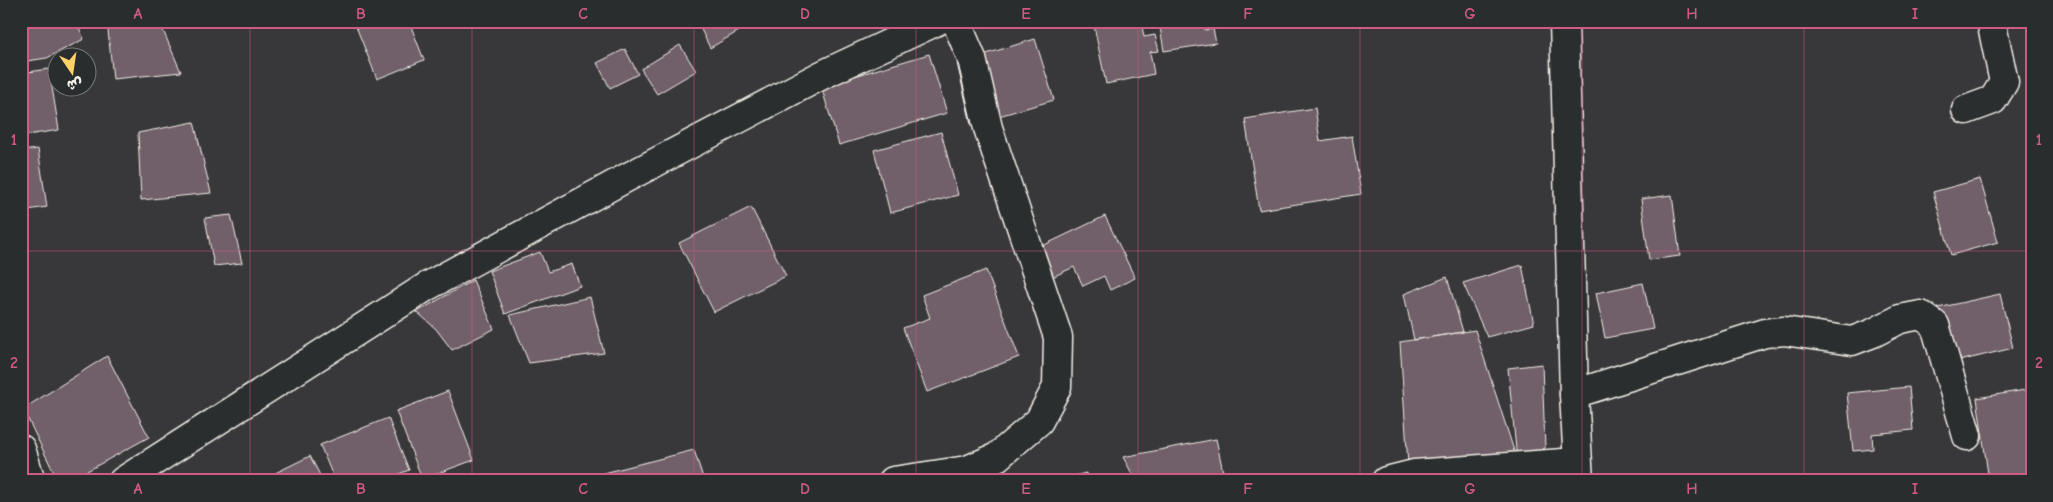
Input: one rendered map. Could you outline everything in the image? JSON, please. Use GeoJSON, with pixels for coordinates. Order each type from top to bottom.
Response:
{"type":"FeatureCollection","features":[{"type":"Feature","properties":{"kind":"street"},"geometry":{"type":"LineString","coordinates":[[123,481],[426,287],[626,178],[813,80],[937,21]]}},
{"type":"Feature","properties":{"kind":"street"},"geometry":{"type":"LineString","coordinates":[[893,481],[967,470],[997,457],[1039,421],[1057,387],[1058,337],[988,128],[972,59],[956,21]]}},
{"type":"Feature","properties":{"kind":"street"},"geometry":{"type":"LineString","coordinates":[[1386,481],[1414,474],[1578,471],[1574,394],[1564,21]]}},
{"type":"Feature","properties":{"kind":"street"},"geometry":{"type":"LineString","coordinates":[[1966,110],[1993,100],[2004,82],[1991,21]]}},
{"type":"Feature","properties":{"kind":"street"},"geometry":{"type":"LineString","coordinates":[[1574,394],[1764,333],[1784,330],[1852,341],[1900,319],[1921,315],[1935,325],[1967,436]]}},
{"type":"Feature","properties":{"kind":"street"},"geometry":{"type":"LineString","coordinates":[[21,448],[31,481]]}},
{"type":"Feature","properties":{"kind":"building"},"geometry":{"type":"Polygon","coordinates":[[[21,21],[76,21],[84,39],[66,48],[48,48],[47,58],[27,61],[21,52],[21,21]]]}},
{"type":"Feature","properties":{"kind":"building"},"geometry":{"type":"Polygon","coordinates":[[[107,21],[159,21],[181,72],[113,79],[107,21]]]}},
{"type":"Feature","properties":{"kind":"building"},"geometry":{"type":"Polygon","coordinates":[[[356,21],[409,21],[424,60],[377,79],[355,24],[356,21]]]}},
{"type":"Feature","properties":{"kind":"building"},"geometry":{"type":"Polygon","coordinates":[[[697,21],[756,21],[710,48],[697,21]]]}},
{"type":"Feature","properties":{"kind":"building"},"geometry":{"type":"Polygon","coordinates":[[[1093,21],[1141,21],[1144,37],[1155,35],[1159,51],[1150,52],[1154,74],[1106,84],[1093,21]]]}},
{"type":"Feature","properties":{"kind":"building"},"geometry":{"type":"Polygon","coordinates":[[[1159,21],[1203,21],[1205,30],[1213,29],[1216,43],[1164,51],[1159,21]]]}},
{"type":"Feature","properties":{"kind":"building"},"geometry":{"type":"Polygon","coordinates":[[[1035,39],[1054,100],[971,124],[957,63],[1035,39]]]}},
{"type":"Feature","properties":{"kind":"building"},"geometry":{"type":"Polygon","coordinates":[[[680,45],[696,71],[657,94],[641,69],[680,45]]]}},
{"type":"Feature","properties":{"kind":"building"},"geometry":{"type":"Polygon","coordinates":[[[625,49],[638,74],[610,88],[597,63],[625,49]]]}},
{"type":"Feature","properties":{"kind":"building"},"geometry":{"type":"Polygon","coordinates":[[[929,54],[947,113],[839,145],[821,86],[929,54]]]}},
{"type":"Feature","properties":{"kind":"building"},"geometry":{"type":"Polygon","coordinates":[[[48,69],[48,98],[54,98],[59,130],[21,136],[21,73],[48,69]]]}},
{"type":"Feature","properties":{"kind":"building"},"geometry":{"type":"Polygon","coordinates":[[[1315,108],[1320,141],[1352,136],[1361,194],[1259,210],[1245,119],[1315,108]]]}},
{"type":"Feature","properties":{"kind":"building"},"geometry":{"type":"Polygon","coordinates":[[[194,122],[211,193],[141,200],[138,133],[194,122]]]}},
{"type":"Feature","properties":{"kind":"building"},"geometry":{"type":"Polygon","coordinates":[[[941,132],[958,195],[890,213],[874,150],[941,132]]]}},
{"type":"Feature","properties":{"kind":"building"},"geometry":{"type":"Polygon","coordinates":[[[38,149],[47,207],[21,211],[21,151],[38,149]]]}},
{"type":"Feature","properties":{"kind":"building"},"geometry":{"type":"Polygon","coordinates":[[[1980,179],[1998,242],[1951,255],[1933,192],[1980,179]]]}},
{"type":"Feature","properties":{"kind":"building"},"geometry":{"type":"Polygon","coordinates":[[[1672,195],[1680,256],[1649,260],[1641,199],[1672,195]]]}},
{"type":"Feature","properties":{"kind":"building"},"geometry":{"type":"Polygon","coordinates":[[[751,207],[786,276],[714,312],[679,243],[751,207]]]}},
{"type":"Feature","properties":{"kind":"building"},"geometry":{"type":"Polygon","coordinates":[[[231,215],[242,263],[214,266],[205,218],[231,215]]]}},
{"type":"Feature","properties":{"kind":"building"},"geometry":{"type":"Polygon","coordinates":[[[1105,216],[1135,278],[1110,290],[1104,276],[1083,286],[1074,267],[1050,278],[1036,249],[1105,216]]]}},
{"type":"Feature","properties":{"kind":"building"},"geometry":{"type":"Polygon","coordinates":[[[540,252],[548,272],[572,264],[580,286],[505,314],[489,271],[540,252]]]}},
{"type":"Feature","properties":{"kind":"building"},"geometry":{"type":"Polygon","coordinates":[[[1522,265],[1534,324],[1487,337],[1463,283],[1522,265]]]}},
{"type":"Feature","properties":{"kind":"building"},"geometry":{"type":"Polygon","coordinates":[[[986,270],[1019,357],[927,392],[903,328],[930,318],[922,295],[986,270]]]}},
{"type":"Feature","properties":{"kind":"building"},"geometry":{"type":"Polygon","coordinates":[[[1447,277],[1463,332],[1414,340],[1404,294],[1447,277]]]}},
{"type":"Feature","properties":{"kind":"building"},"geometry":{"type":"Polygon","coordinates":[[[473,280],[494,329],[452,350],[436,329],[417,312],[473,280]]]}},
{"type":"Feature","properties":{"kind":"building"},"geometry":{"type":"Polygon","coordinates":[[[1643,283],[1653,329],[1605,338],[1596,293],[1643,283]]]}},
{"type":"Feature","properties":{"kind":"building"},"geometry":{"type":"Polygon","coordinates":[[[2000,294],[2013,348],[1951,363],[1938,308],[2000,294]]]}},
{"type":"Feature","properties":{"kind":"building"},"geometry":{"type":"Polygon","coordinates":[[[590,297],[604,353],[529,363],[510,315],[590,297]]]}},
{"type":"Feature","properties":{"kind":"building"},"geometry":{"type":"Polygon","coordinates":[[[1475,330],[1517,460],[1408,465],[1400,342],[1475,330]]]}},
{"type":"Feature","properties":{"kind":"building"},"geometry":{"type":"Polygon","coordinates":[[[107,356],[149,437],[69,481],[58,481],[23,409],[107,356]]]}},
{"type":"Feature","properties":{"kind":"building"},"geometry":{"type":"Polygon","coordinates":[[[1542,364],[1545,448],[1517,460],[1508,368],[1542,364]]]}},
{"type":"Feature","properties":{"kind":"building"},"geometry":{"type":"Polygon","coordinates":[[[1909,387],[1913,430],[1872,434],[1873,449],[1853,451],[1847,393],[1909,387]]]}},
{"type":"Feature","properties":{"kind":"building"},"geometry":{"type":"Polygon","coordinates":[[[2031,389],[2032,481],[1989,481],[1977,398],[2031,389]]]}},
{"type":"Feature","properties":{"kind":"building"},"geometry":{"type":"Polygon","coordinates":[[[448,391],[474,460],[422,479],[396,411],[448,391]]]}},
{"type":"Feature","properties":{"kind":"building"},"geometry":{"type":"Polygon","coordinates":[[[388,418],[409,470],[381,481],[335,481],[320,445],[388,418]]]}},
{"type":"Feature","properties":{"kind":"building"},"geometry":{"type":"Polygon","coordinates":[[[1216,439],[1225,481],[1136,481],[1123,457],[1216,439]]]}},
{"type":"Feature","properties":{"kind":"building"},"geometry":{"type":"Polygon","coordinates":[[[694,450],[704,481],[602,481],[600,474],[694,450]]]}},
{"type":"Feature","properties":{"kind":"building"},"geometry":{"type":"Polygon","coordinates":[[[310,456],[323,481],[259,481],[310,456]]]}},
{"type":"Feature","properties":{"kind":"building"},"geometry":{"type":"Polygon","coordinates":[[[1086,473],[1088,481],[1055,481],[1086,473]]]}}]}
